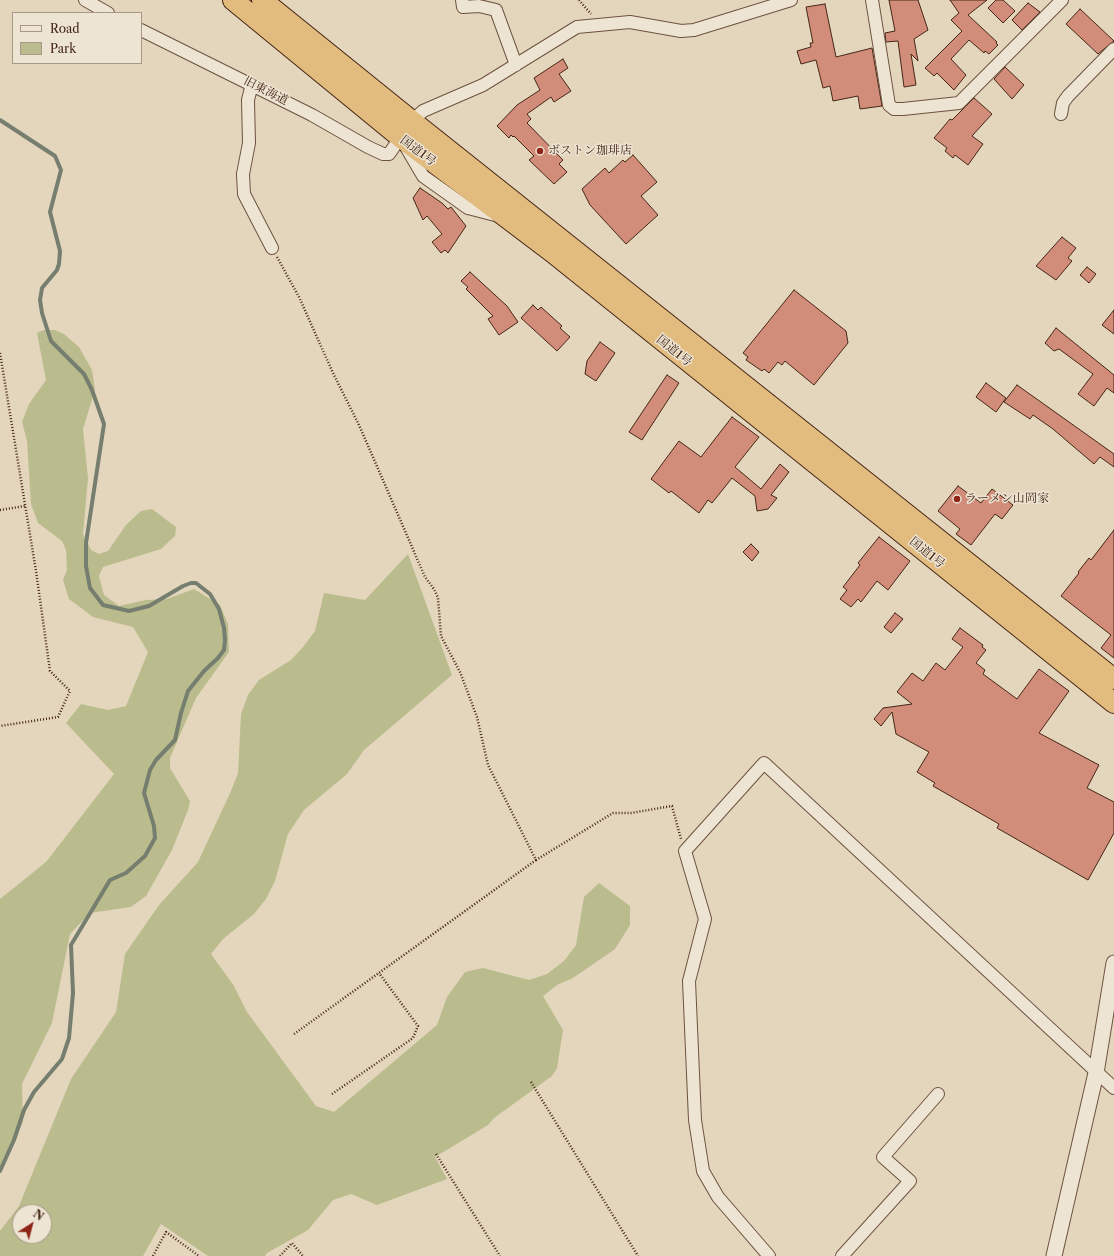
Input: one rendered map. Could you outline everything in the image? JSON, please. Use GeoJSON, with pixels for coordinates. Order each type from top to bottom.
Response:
{"type":"FeatureCollection","features":[{"type":"Feature","properties":{"kind":"highway","name":"国道1号"},"geometry":{"type":"LineString","coordinates":[[233,0],[400,137],[737,390]]}},
{"type":"Feature","properties":{"kind":"highway","name":"国道1号"},"geometry":{"type":"LineString","coordinates":[[262,0],[412,121],[784,428],[973,578],[1114,679]]}},
{"type":"Feature","properties":{"kind":"highway","name":"国道1号"},"geometry":{"type":"LineString","coordinates":[[973,578],[1114,703]]}},
{"type":"Feature","properties":{"kind":"street"},"geometry":{"type":"LineString","coordinates":[[85,0],[106,12]]}},
{"type":"Feature","properties":{"kind":"street"},"geometry":{"type":"LineString","coordinates":[[462,0],[463,7],[480,6],[496,10],[516,65]]}},
{"type":"Feature","properties":{"kind":"street"},"geometry":{"type":"LineString","coordinates":[[506,218],[468,208],[422,176],[400,137],[412,121],[423,111],[483,85],[577,27],[630,22],[681,31],[694,30],[791,0]]}},
{"type":"Feature","properties":{"kind":"street"},"geometry":{"type":"LineString","coordinates":[[872,0],[889,105],[894,109],[903,109],[959,103],[1062,0]]}},
{"type":"Feature","properties":{"kind":"street","name":"旧東海道"},"geometry":{"type":"LineString","coordinates":[[142,30],[252,84],[383,154],[389,154],[400,137]]}},
{"type":"Feature","properties":{"kind":"street"},"geometry":{"type":"LineString","coordinates":[[1061,114],[1063,102],[1114,49]]}},
{"type":"Feature","properties":{"kind":"street"},"geometry":{"type":"LineString","coordinates":[[252,84],[248,100],[249,143],[243,174],[244,194],[272,248]]}},
{"type":"Feature","properties":{"kind":"street"},"geometry":{"type":"LineString","coordinates":[[769,1256],[718,1197],[703,1171],[694,1104],[690,981],[705,919],[685,851],[764,763],[1096,1073],[1114,1088]]}},
{"type":"Feature","properties":{"kind":"street"},"geometry":{"type":"LineString","coordinates":[[1054,1256],[1096,1073],[1114,963]]}},
{"type":"Feature","properties":{"kind":"street"},"geometry":{"type":"LineString","coordinates":[[842,1256],[910,1181],[883,1157],[938,1094]]}},
{"type":"Feature","properties":{"kind":"path"},"geometry":{"type":"LineString","coordinates":[[272,248],[299,297],[333,373],[359,424],[425,577],[434,589],[438,598],[441,636],[468,690],[477,717],[488,765],[536,860]]}},
{"type":"Feature","properties":{"kind":"path"},"geometry":{"type":"LineString","coordinates":[[0,353],[50,671],[70,691],[58,717],[0,726]]}},
{"type":"Feature","properties":{"kind":"path"},"geometry":{"type":"LineString","coordinates":[[0,510],[25,506]]}},
{"type":"Feature","properties":{"kind":"path"},"geometry":{"type":"LineString","coordinates":[[294,1034],[536,860],[613,813],[631,813],[672,806],[685,851]]}},
{"type":"Feature","properties":{"kind":"path"},"geometry":{"type":"LineString","coordinates":[[332,1094],[413,1038],[416,1032],[418,1026],[379,973]]}},
{"type":"Feature","properties":{"kind":"path"},"geometry":{"type":"LineString","coordinates":[[530,1082],[638,1256]]}},
{"type":"Feature","properties":{"kind":"path"},"geometry":{"type":"LineString","coordinates":[[436,1154],[500,1256]]}},
{"type":"Feature","properties":{"kind":"path"},"geometry":{"type":"LineString","coordinates":[[153,1256],[166,1232],[199,1256]]}},
{"type":"Feature","properties":{"kind":"path"},"geometry":{"type":"LineString","coordinates":[[280,1256],[292,1243],[303,1256]]}},
{"type":"Feature","properties":{"kind":"green space"},"geometry":{"type":"Polygon","coordinates":[[[44,330],[55,330],[64,334],[79,347],[92,370],[95,390],[83,429],[88,478],[83,534],[91,550],[99,554],[108,551],[126,525],[141,511],[152,509],[176,527],[175,536],[161,549],[103,567],[99,576],[104,595],[119,606],[146,600],[167,599],[194,589],[220,605],[228,624],[229,652],[196,698],[170,758],[170,768],[190,801],[188,810],[172,850],[146,896],[131,907],[90,913],[70,934],[52,1023],[22,1084],[23,1122],[0,1171],[0,899],[46,862],[114,774],[66,723],[81,704],[108,710],[126,706],[148,652],[133,627],[93,617],[69,599],[63,580],[67,570],[66,550],[62,541],[38,523],[31,504],[27,441],[22,422],[29,404],[46,380],[37,333],[44,330]]]}},
{"type":"Feature","properties":{"kind":"green space"},"geometry":{"type":"Polygon","coordinates":[[[408,554],[452,675],[364,750],[347,774],[304,810],[288,834],[275,881],[266,899],[254,914],[223,939],[211,954],[234,986],[247,1012],[316,1106],[334,1112],[437,1025],[447,997],[465,972],[483,968],[529,980],[547,974],[564,961],[576,945],[584,897],[599,883],[630,906],[630,925],[615,949],[573,978],[557,985],[543,996],[563,1030],[557,1068],[552,1076],[494,1118],[488,1125],[435,1157],[447,1179],[377,1205],[351,1194],[333,1200],[308,1230],[267,1253],[265,1256],[208,1256],[161,1224],[143,1256],[0,1256],[0,1231],[12,1215],[12,1244],[52,1244],[52,1204],[20,1204],[71,1079],[116,1012],[125,954],[159,905],[198,862],[231,791],[238,773],[241,714],[248,695],[259,680],[291,660],[315,631],[324,593],[365,600],[408,554]]]}},
{"type":"Feature","properties":{"kind":"building"},"geometry":{"type":"Polygon","coordinates":[[[889,0],[918,0],[928,30],[914,39],[918,61],[911,54],[916,85],[904,87],[898,41],[886,42],[885,33],[895,31],[889,0]]]}},
{"type":"Feature","properties":{"kind":"building"},"geometry":{"type":"Polygon","coordinates":[[[950,0],[987,0],[968,15],[997,42],[996,43],[998,45],[989,54],[985,51],[984,53],[969,40],[951,59],[966,75],[954,90],[937,73],[934,76],[925,68],[962,31],[951,20],[959,13],[950,0]]]}},
{"type":"Feature","properties":{"kind":"building"},"geometry":{"type":"Polygon","coordinates":[[[996,0],[1003,0],[1015,11],[1003,23],[988,8],[996,0]]]}},
{"type":"Feature","properties":{"kind":"building"},"geometry":{"type":"Polygon","coordinates":[[[1028,3],[1040,12],[1022,30],[1012,20],[1028,3]]]}},
{"type":"Feature","properties":{"kind":"building"},"geometry":{"type":"Polygon","coordinates":[[[825,4],[836,57],[872,48],[882,106],[860,109],[858,96],[833,101],[830,86],[823,88],[816,60],[801,64],[797,51],[811,47],[810,43],[813,43],[806,7],[825,4]]]}},
{"type":"Feature","properties":{"kind":"building"},"geometry":{"type":"Polygon","coordinates":[[[1080,9],[1114,41],[1098,54],[1066,24],[1080,9]]]}},
{"type":"Feature","properties":{"kind":"building"},"geometry":{"type":"Polygon","coordinates":[[[563,59],[568,68],[559,74],[571,91],[554,102],[551,97],[527,114],[531,119],[527,123],[563,160],[559,164],[567,172],[554,184],[529,160],[534,156],[514,136],[513,137],[511,135],[509,138],[497,126],[517,105],[540,90],[534,78],[563,59]]]}},
{"type":"Feature","properties":{"kind":"building"},"geometry":{"type":"Polygon","coordinates":[[[1005,67],[1024,85],[1012,99],[994,79],[1005,67]]]}},
{"type":"Feature","properties":{"kind":"building"},"geometry":{"type":"Polygon","coordinates":[[[974,98],[992,114],[972,136],[983,144],[968,165],[955,155],[953,158],[945,151],[947,148],[934,138],[950,119],[952,120],[974,98]]]}},
{"type":"Feature","properties":{"kind":"building"},"geometry":{"type":"Polygon","coordinates":[[[633,155],[657,182],[641,196],[658,215],[626,244],[590,205],[582,189],[605,168],[609,173],[623,160],[625,162],[633,155]]]}},
{"type":"Feature","properties":{"kind":"building"},"geometry":{"type":"Polygon","coordinates":[[[420,188],[448,209],[451,207],[466,226],[448,253],[445,250],[441,253],[432,242],[442,234],[427,216],[423,220],[413,198],[420,188]]]}},
{"type":"Feature","properties":{"kind":"building"},"geometry":{"type":"Polygon","coordinates":[[[1062,237],[1076,248],[1068,258],[1072,261],[1056,280],[1036,266],[1062,237]]]}},
{"type":"Feature","properties":{"kind":"building"},"geometry":{"type":"Polygon","coordinates":[[[1087,267],[1096,274],[1089,283],[1080,275],[1087,267]]]}},
{"type":"Feature","properties":{"kind":"building"},"geometry":{"type":"Polygon","coordinates":[[[470,272],[507,306],[518,322],[499,335],[488,319],[493,316],[466,289],[468,287],[461,281],[470,272]]]}},
{"type":"Feature","properties":{"kind":"building"},"geometry":{"type":"Polygon","coordinates":[[[794,290],[846,331],[848,343],[814,385],[785,361],[782,365],[778,362],[769,373],[764,369],[762,371],[746,360],[748,357],[743,353],[794,290]]]}},
{"type":"Feature","properties":{"kind":"building"},"geometry":{"type":"Polygon","coordinates":[[[533,305],[538,310],[541,307],[562,326],[560,328],[570,337],[557,351],[521,318],[533,305]]]}},
{"type":"Feature","properties":{"kind":"building"},"geometry":{"type":"Polygon","coordinates":[[[1114,310],[1114,334],[1102,325],[1114,310]]]}},
{"type":"Feature","properties":{"kind":"building"},"geometry":{"type":"Polygon","coordinates":[[[1056,328],[1114,375],[1114,393],[1107,388],[1094,406],[1078,394],[1093,374],[1059,349],[1054,351],[1045,343],[1056,328]]]}},
{"type":"Feature","properties":{"kind":"building"},"geometry":{"type":"Polygon","coordinates":[[[600,342],[615,353],[596,381],[585,374],[587,361],[600,342]]]}},
{"type":"Feature","properties":{"kind":"building"},"geometry":{"type":"Polygon","coordinates":[[[667,375],[679,383],[642,440],[629,432],[667,375]]]}},
{"type":"Feature","properties":{"kind":"building"},"geometry":{"type":"Polygon","coordinates":[[[986,383],[1006,398],[996,412],[976,397],[986,383]]]}},
{"type":"Feature","properties":{"kind":"building"},"geometry":{"type":"Polygon","coordinates":[[[1017,385],[1114,454],[1114,467],[1100,457],[1094,464],[1053,429],[1033,415],[1030,419],[1004,402],[1017,385]]]}},
{"type":"Feature","properties":{"kind":"building"},"geometry":{"type":"Polygon","coordinates":[[[732,417],[759,437],[735,467],[761,489],[780,464],[789,472],[771,495],[777,498],[768,509],[757,511],[755,496],[732,478],[712,503],[708,500],[699,513],[671,491],[669,493],[651,479],[679,441],[701,457],[732,417]]]}},
{"type":"Feature","properties":{"kind":"building"},"geometry":{"type":"Polygon","coordinates":[[[958,486],[981,503],[992,489],[1013,505],[1002,519],[995,514],[971,545],[956,534],[960,529],[938,511],[958,486]]]}},
{"type":"Feature","properties":{"kind":"building"},"geometry":{"type":"Polygon","coordinates":[[[1114,530],[1114,658],[1101,648],[1111,635],[1061,596],[1089,558],[1091,560],[1114,530]]]}},
{"type":"Feature","properties":{"kind":"building"},"geometry":{"type":"Polygon","coordinates":[[[879,537],[910,561],[888,590],[877,581],[861,602],[858,599],[851,607],[840,599],[847,590],[843,587],[860,565],[858,563],[879,537]]]}},
{"type":"Feature","properties":{"kind":"building"},"geometry":{"type":"Polygon","coordinates":[[[751,544],[759,552],[752,561],[743,552],[751,544]]]}},
{"type":"Feature","properties":{"kind":"building"},"geometry":{"type":"Polygon","coordinates":[[[895,613],[903,619],[891,633],[884,627],[895,613]]]}},
{"type":"Feature","properties":{"kind":"building"},"geometry":{"type":"Polygon","coordinates":[[[960,628],[983,645],[982,647],[986,650],[976,663],[985,670],[983,674],[1017,699],[1039,669],[1069,691],[1039,733],[1099,765],[1087,788],[1114,802],[1114,833],[1088,880],[997,828],[999,824],[933,786],[935,783],[917,772],[929,752],[896,734],[892,712],[881,726],[874,719],[883,708],[912,704],[897,692],[912,673],[923,681],[936,663],[945,670],[963,647],[952,639],[960,628]]]}},
{"type":"Feature","properties":{"kind":"waterway"},"geometry":{"type":"LineString","coordinates":[[0,120],[55,156],[61,170],[50,212],[60,251],[59,264],[57,270],[42,288],[40,300],[42,313],[51,341],[84,374],[92,390],[104,424],[86,543],[86,566],[90,588],[103,605],[129,611],[149,606],[183,586],[196,583],[210,594],[219,609],[224,628],[225,640],[224,650],[188,691],[175,740],[156,760],[150,770],[144,793],[154,826],[155,838],[145,856],[126,873],[110,880],[71,945],[73,993],[69,1038],[62,1059],[34,1092],[24,1110],[14,1140],[0,1171]]}},
{"type":"Feature","properties":{"kind":"place","name":"ボストン珈琲店"},"geometry":{"type":"Point","coordinates":[540,151]}},
{"type":"Feature","properties":{"kind":"place","name":"ラーメン山岡家"},"geometry":{"type":"Point","coordinates":[957,499]}}]}
